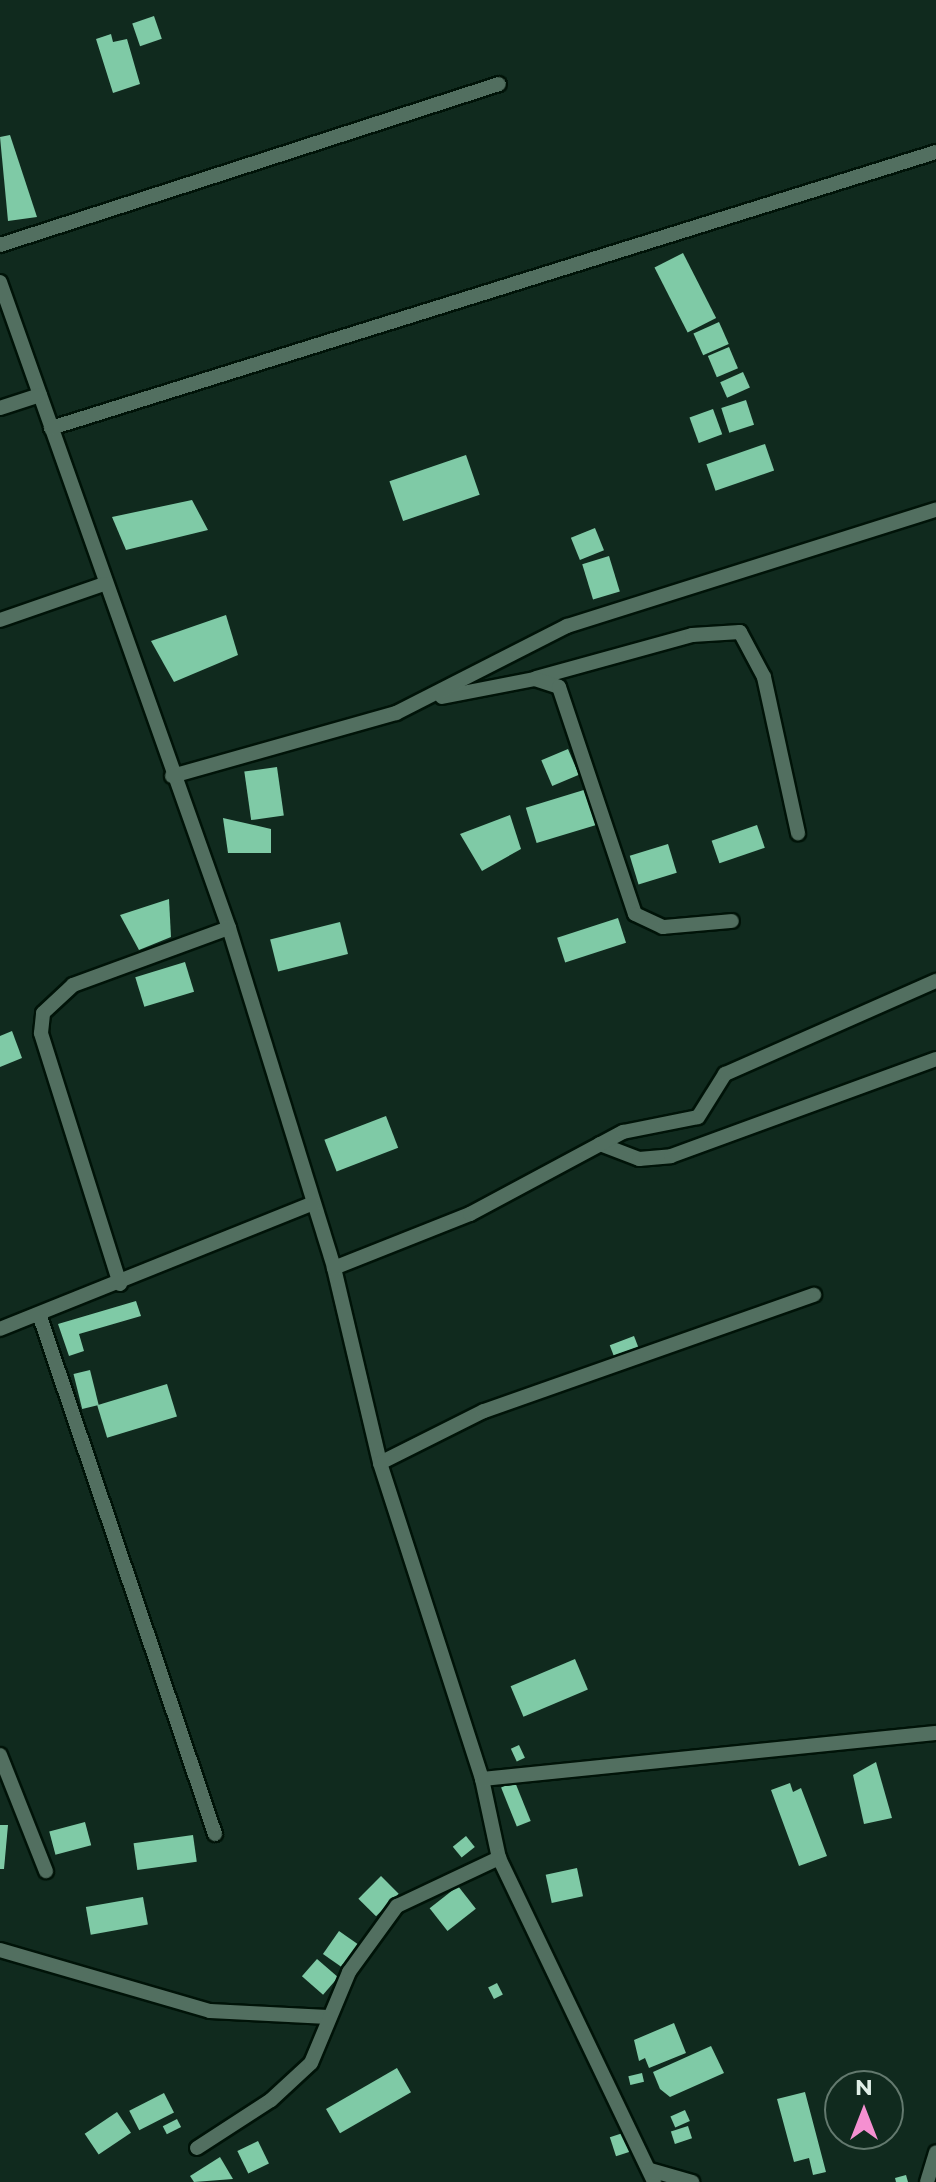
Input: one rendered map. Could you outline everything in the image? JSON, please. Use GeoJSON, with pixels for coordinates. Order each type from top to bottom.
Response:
{"type":"FeatureCollection","features":[{"type":"Feature","properties":{"kind":"street"},"geometry":{"type":"LineString","coordinates":[[0,245],[499,84]]}},
{"type":"Feature","properties":{"kind":"street"},"geometry":{"type":"LineString","coordinates":[[51,428],[936,152]]}},
{"type":"Feature","properties":{"kind":"street"},"geometry":{"type":"LineString","coordinates":[[0,282],[172,776],[229,928],[334,1268],[380,1463],[482,1779],[499,1858],[652,2176],[692,2182]]}},
{"type":"Feature","properties":{"kind":"street"},"geometry":{"type":"LineString","coordinates":[[0,408],[40,395]]}},
{"type":"Feature","properties":{"kind":"street"},"geometry":{"type":"LineString","coordinates":[[434,699],[567,626],[936,510]]}},
{"type":"Feature","properties":{"kind":"street"},"geometry":{"type":"LineString","coordinates":[[0,620],[104,584]]}},
{"type":"Feature","properties":{"kind":"street"},"geometry":{"type":"LineString","coordinates":[[172,776],[434,699],[535,679],[692,635],[740,632],[764,677],[798,833]]}},
{"type":"Feature","properties":{"kind":"street"},"geometry":{"type":"LineString","coordinates":[[535,679],[559,687],[573,720],[635,914],[663,927],[732,921]]}},
{"type":"Feature","properties":{"kind":"street"},"geometry":{"type":"LineString","coordinates":[[120,1284],[41,1033],[43,1013],[73,985],[229,928]]}},
{"type":"Feature","properties":{"kind":"street"},"geometry":{"type":"LineString","coordinates":[[334,1268],[470,1214],[640,1125],[698,1117],[725,1074],[936,981]]}},
{"type":"Feature","properties":{"kind":"street"},"geometry":{"type":"LineString","coordinates":[[600,1144],[639,1159],[671,1156],[936,1059]]}},
{"type":"Feature","properties":{"kind":"street"},"geometry":{"type":"LineString","coordinates":[[0,1329],[120,1284],[313,1203]]}},
{"type":"Feature","properties":{"kind":"street"},"geometry":{"type":"LineString","coordinates":[[380,1463],[484,1411],[814,1295]]}},
{"type":"Feature","properties":{"kind":"street"},"geometry":{"type":"LineString","coordinates":[[39,1314],[215,1834]]}},
{"type":"Feature","properties":{"kind":"street"},"geometry":{"type":"LineString","coordinates":[[482,1779],[936,1733]]}},
{"type":"Feature","properties":{"kind":"street"},"geometry":{"type":"LineString","coordinates":[[0,1755],[46,1871]]}},
{"type":"Feature","properties":{"kind":"street"},"geometry":{"type":"LineString","coordinates":[[197,2148],[271,2100],[311,2063],[349,1972],[397,1906],[499,1858]]}},
{"type":"Feature","properties":{"kind":"street"},"geometry":{"type":"LineString","coordinates":[[0,1950],[210,2011],[328,2017]]}},
{"type":"Feature","properties":{"kind":"street"},"geometry":{"type":"LineString","coordinates":[[927,2182],[936,2152]]}},
{"type":"Feature","properties":{"kind":"building"},"geometry":{"type":"Polygon","coordinates":[[[154,16],[162,39],[140,46],[132,23],[154,16]]]}},
{"type":"Feature","properties":{"kind":"building"},"geometry":{"type":"Polygon","coordinates":[[[111,34],[113,42],[127,39],[140,84],[113,93],[96,39],[111,34]]]}},
{"type":"Feature","properties":{"kind":"building"},"geometry":{"type":"Polygon","coordinates":[[[10,135],[37,217],[8,221],[0,137],[10,135]]]}},
{"type":"Feature","properties":{"kind":"building"},"geometry":{"type":"Polygon","coordinates":[[[683,253],[716,318],[688,333],[654,268],[683,253]]]}},
{"type":"Feature","properties":{"kind":"building"},"geometry":{"type":"Polygon","coordinates":[[[719,322],[729,344],[703,355],[693,333],[719,322]]]}},
{"type":"Feature","properties":{"kind":"building"},"geometry":{"type":"Polygon","coordinates":[[[729,347],[738,368],[717,377],[708,356],[729,347]]]}},
{"type":"Feature","properties":{"kind":"building"},"geometry":{"type":"Polygon","coordinates":[[[743,372],[750,388],[727,398],[720,382],[743,372]]]}},
{"type":"Feature","properties":{"kind":"building"},"geometry":{"type":"Polygon","coordinates":[[[746,400],[754,425],[729,433],[721,408],[746,400]]]}},
{"type":"Feature","properties":{"kind":"building"},"geometry":{"type":"Polygon","coordinates":[[[713,409],[722,434],[699,443],[690,418],[713,409]]]}},
{"type":"Feature","properties":{"kind":"building"},"geometry":{"type":"Polygon","coordinates":[[[765,444],[774,470],[715,491],[706,464],[765,444]]]}},
{"type":"Feature","properties":{"kind":"building"},"geometry":{"type":"Polygon","coordinates":[[[466,455],[480,495],[403,521],[389,481],[466,455]]]}},
{"type":"Feature","properties":{"kind":"building"},"geometry":{"type":"Polygon","coordinates":[[[192,500],[208,530],[126,550],[112,517],[192,500]]]}},
{"type":"Feature","properties":{"kind":"building"},"geometry":{"type":"Polygon","coordinates":[[[595,528],[604,550],[580,560],[571,538],[595,528]]]}},
{"type":"Feature","properties":{"kind":"building"},"geometry":{"type":"Polygon","coordinates":[[[609,556],[620,591],[593,600],[582,564],[609,556]]]}},
{"type":"Feature","properties":{"kind":"building"},"geometry":{"type":"Polygon","coordinates":[[[226,615],[238,655],[174,682],[151,641],[226,615]]]}},
{"type":"Feature","properties":{"kind":"building"},"geometry":{"type":"Polygon","coordinates":[[[568,749],[579,775],[552,786],[541,760],[568,749]]]}},
{"type":"Feature","properties":{"kind":"building"},"geometry":{"type":"Polygon","coordinates":[[[277,767],[284,816],[251,820],[244,772],[277,767]]]}},
{"type":"Feature","properties":{"kind":"building"},"geometry":{"type":"Polygon","coordinates":[[[587,789],[598,824],[537,843],[526,808],[587,789]]]}},
{"type":"Feature","properties":{"kind":"building"},"geometry":{"type":"Polygon","coordinates":[[[510,815],[521,849],[482,871],[460,834],[510,815]]]}},
{"type":"Feature","properties":{"kind":"building"},"geometry":{"type":"Polygon","coordinates":[[[223,818],[271,829],[271,853],[228,853],[223,818]]]}},
{"type":"Feature","properties":{"kind":"building"},"geometry":{"type":"Polygon","coordinates":[[[757,825],[765,848],[719,863],[712,841],[757,825]]]}},
{"type":"Feature","properties":{"kind":"building"},"geometry":{"type":"Polygon","coordinates":[[[668,844],[677,873],[639,884],[630,856],[668,844]]]}},
{"type":"Feature","properties":{"kind":"building"},"geometry":{"type":"Polygon","coordinates":[[[169,899],[171,937],[139,950],[120,915],[169,899]]]}},
{"type":"Feature","properties":{"kind":"building"},"geometry":{"type":"Polygon","coordinates":[[[618,918],[626,943],[565,963],[557,938],[618,918]]]}},
{"type":"Feature","properties":{"kind":"building"},"geometry":{"type":"Polygon","coordinates":[[[340,922],[348,954],[278,971],[270,939],[340,922]]]}},
{"type":"Feature","properties":{"kind":"building"},"geometry":{"type":"Polygon","coordinates":[[[185,962],[194,992],[144,1007],[135,977],[185,962]]]}},
{"type":"Feature","properties":{"kind":"building"},"geometry":{"type":"Polygon","coordinates":[[[12,1031],[22,1058],[0,1067],[0,1036],[12,1031]]]}},
{"type":"Feature","properties":{"kind":"building"},"geometry":{"type":"Polygon","coordinates":[[[386,1116],[398,1148],[337,1171],[324,1140],[386,1116]]]}},
{"type":"Feature","properties":{"kind":"building"},"geometry":{"type":"Polygon","coordinates":[[[136,1301],[141,1316],[79,1334],[84,1351],[69,1356],[58,1324],[136,1301]]]}},
{"type":"Feature","properties":{"kind":"building"},"geometry":{"type":"Polygon","coordinates":[[[634,1336],[639,1349],[615,1358],[610,1345],[634,1336]]]}},
{"type":"Feature","properties":{"kind":"building"},"geometry":{"type":"Polygon","coordinates":[[[90,1370],[99,1405],[82,1409],[74,1374],[90,1370]]]}},
{"type":"Feature","properties":{"kind":"building"},"geometry":{"type":"Polygon","coordinates":[[[167,1384],[177,1417],[107,1438],[97,1405],[167,1384]]]}},
{"type":"Feature","properties":{"kind":"building"},"geometry":{"type":"Polygon","coordinates":[[[575,1659],[588,1689],[523,1717],[511,1686],[575,1659]]]}},
{"type":"Feature","properties":{"kind":"building"},"geometry":{"type":"Polygon","coordinates":[[[519,1745],[525,1758],[517,1761],[511,1749],[519,1745]]]}},
{"type":"Feature","properties":{"kind":"building"},"geometry":{"type":"Polygon","coordinates":[[[876,1762],[892,1818],[864,1824],[853,1775],[876,1762]]]}},
{"type":"Feature","properties":{"kind":"building"},"geometry":{"type":"Polygon","coordinates":[[[515,1782],[531,1821],[517,1827],[501,1788],[515,1782]]]}},
{"type":"Feature","properties":{"kind":"building"},"geometry":{"type":"Polygon","coordinates":[[[790,1783],[793,1792],[801,1788],[827,1856],[799,1866],[771,1790],[790,1783]]]}},
{"type":"Feature","properties":{"kind":"building"},"geometry":{"type":"Polygon","coordinates":[[[85,1822],[91,1845],[55,1855],[49,1832],[85,1822]]]}},
{"type":"Feature","properties":{"kind":"building"},"geometry":{"type":"Polygon","coordinates":[[[0,1825],[8,1825],[4,1869],[0,1869],[0,1825]]]}},
{"type":"Feature","properties":{"kind":"building"},"geometry":{"type":"Polygon","coordinates":[[[193,1835],[197,1862],[137,1870],[134,1843],[193,1835]]]}},
{"type":"Feature","properties":{"kind":"building"},"geometry":{"type":"Polygon","coordinates":[[[466,1836],[475,1847],[462,1858],[453,1847],[466,1836]]]}},
{"type":"Feature","properties":{"kind":"building"},"geometry":{"type":"Polygon","coordinates":[[[577,1868],[583,1896],[552,1903],[546,1875],[577,1868]]]}},
{"type":"Feature","properties":{"kind":"building"},"geometry":{"type":"Polygon","coordinates":[[[381,1876],[399,1894],[376,1916],[358,1899],[381,1876]]]}},
{"type":"Feature","properties":{"kind":"building"},"geometry":{"type":"Polygon","coordinates":[[[458,1886],[476,1909],[447,1931],[430,1908],[458,1886]]]}},
{"type":"Feature","properties":{"kind":"building"},"geometry":{"type":"Polygon","coordinates":[[[143,1897],[148,1925],[91,1935],[86,1907],[143,1897]]]}},
{"type":"Feature","properties":{"kind":"building"},"geometry":{"type":"Polygon","coordinates":[[[339,1931],[359,1945],[343,1968],[323,1954],[339,1931]]]}},
{"type":"Feature","properties":{"kind":"building"},"geometry":{"type":"Polygon","coordinates":[[[317,1959],[338,1977],[323,1995],[302,1976],[317,1959]]]}},
{"type":"Feature","properties":{"kind":"building"},"geometry":{"type":"Polygon","coordinates":[[[497,1983],[503,1995],[494,1999],[488,1988],[497,1983]]]}},
{"type":"Feature","properties":{"kind":"building"},"geometry":{"type":"Polygon","coordinates":[[[674,2023],[686,2053],[649,2068],[645,2058],[639,2061],[634,2040],[674,2023]]]}},
{"type":"Feature","properties":{"kind":"building"},"geometry":{"type":"Polygon","coordinates":[[[711,2046],[724,2073],[670,2097],[660,2089],[653,2072],[711,2046]]]}},
{"type":"Feature","properties":{"kind":"building"},"geometry":{"type":"Polygon","coordinates":[[[397,2068],[411,2092],[340,2133],[326,2109],[397,2068]]]}},
{"type":"Feature","properties":{"kind":"building"},"geometry":{"type":"Polygon","coordinates":[[[642,2073],[644,2082],[630,2085],[628,2076],[642,2073]]]}},
{"type":"Feature","properties":{"kind":"building"},"geometry":{"type":"Polygon","coordinates":[[[805,2092],[826,2172],[813,2175],[809,2158],[794,2162],[777,2099],[805,2092]]]}},
{"type":"Feature","properties":{"kind":"building"},"geometry":{"type":"Polygon","coordinates":[[[164,2093],[174,2113],[139,2130],[129,2111],[164,2093]]]}},
{"type":"Feature","properties":{"kind":"building"},"geometry":{"type":"Polygon","coordinates":[[[685,2110],[690,2121],[675,2127],[670,2117],[685,2110]]]}},
{"type":"Feature","properties":{"kind":"building"},"geometry":{"type":"Polygon","coordinates":[[[117,2112],[131,2133],[99,2155],[85,2134],[117,2112]]]}},
{"type":"Feature","properties":{"kind":"building"},"geometry":{"type":"Polygon","coordinates":[[[177,2119],[181,2127],[167,2134],[163,2126],[177,2119]]]}},
{"type":"Feature","properties":{"kind":"building"},"geometry":{"type":"Polygon","coordinates":[[[688,2126],[692,2138],[675,2144],[671,2132],[688,2126]]]}},
{"type":"Feature","properties":{"kind":"building"},"geometry":{"type":"Polygon","coordinates":[[[626,2132],[632,2151],[616,2156],[610,2137],[626,2132]]]}},
{"type":"Feature","properties":{"kind":"building"},"geometry":{"type":"Polygon","coordinates":[[[258,2141],[269,2163],[248,2174],[237,2151],[258,2141]]]}},
{"type":"Feature","properties":{"kind":"building"},"geometry":{"type":"Polygon","coordinates":[[[220,2157],[233,2179],[194,2182],[190,2176],[220,2157]]]}},
{"type":"Feature","properties":{"kind":"building"},"geometry":{"type":"Polygon","coordinates":[[[906,2175],[908,2182],[896,2182],[895,2178],[906,2175]]]}}]}
